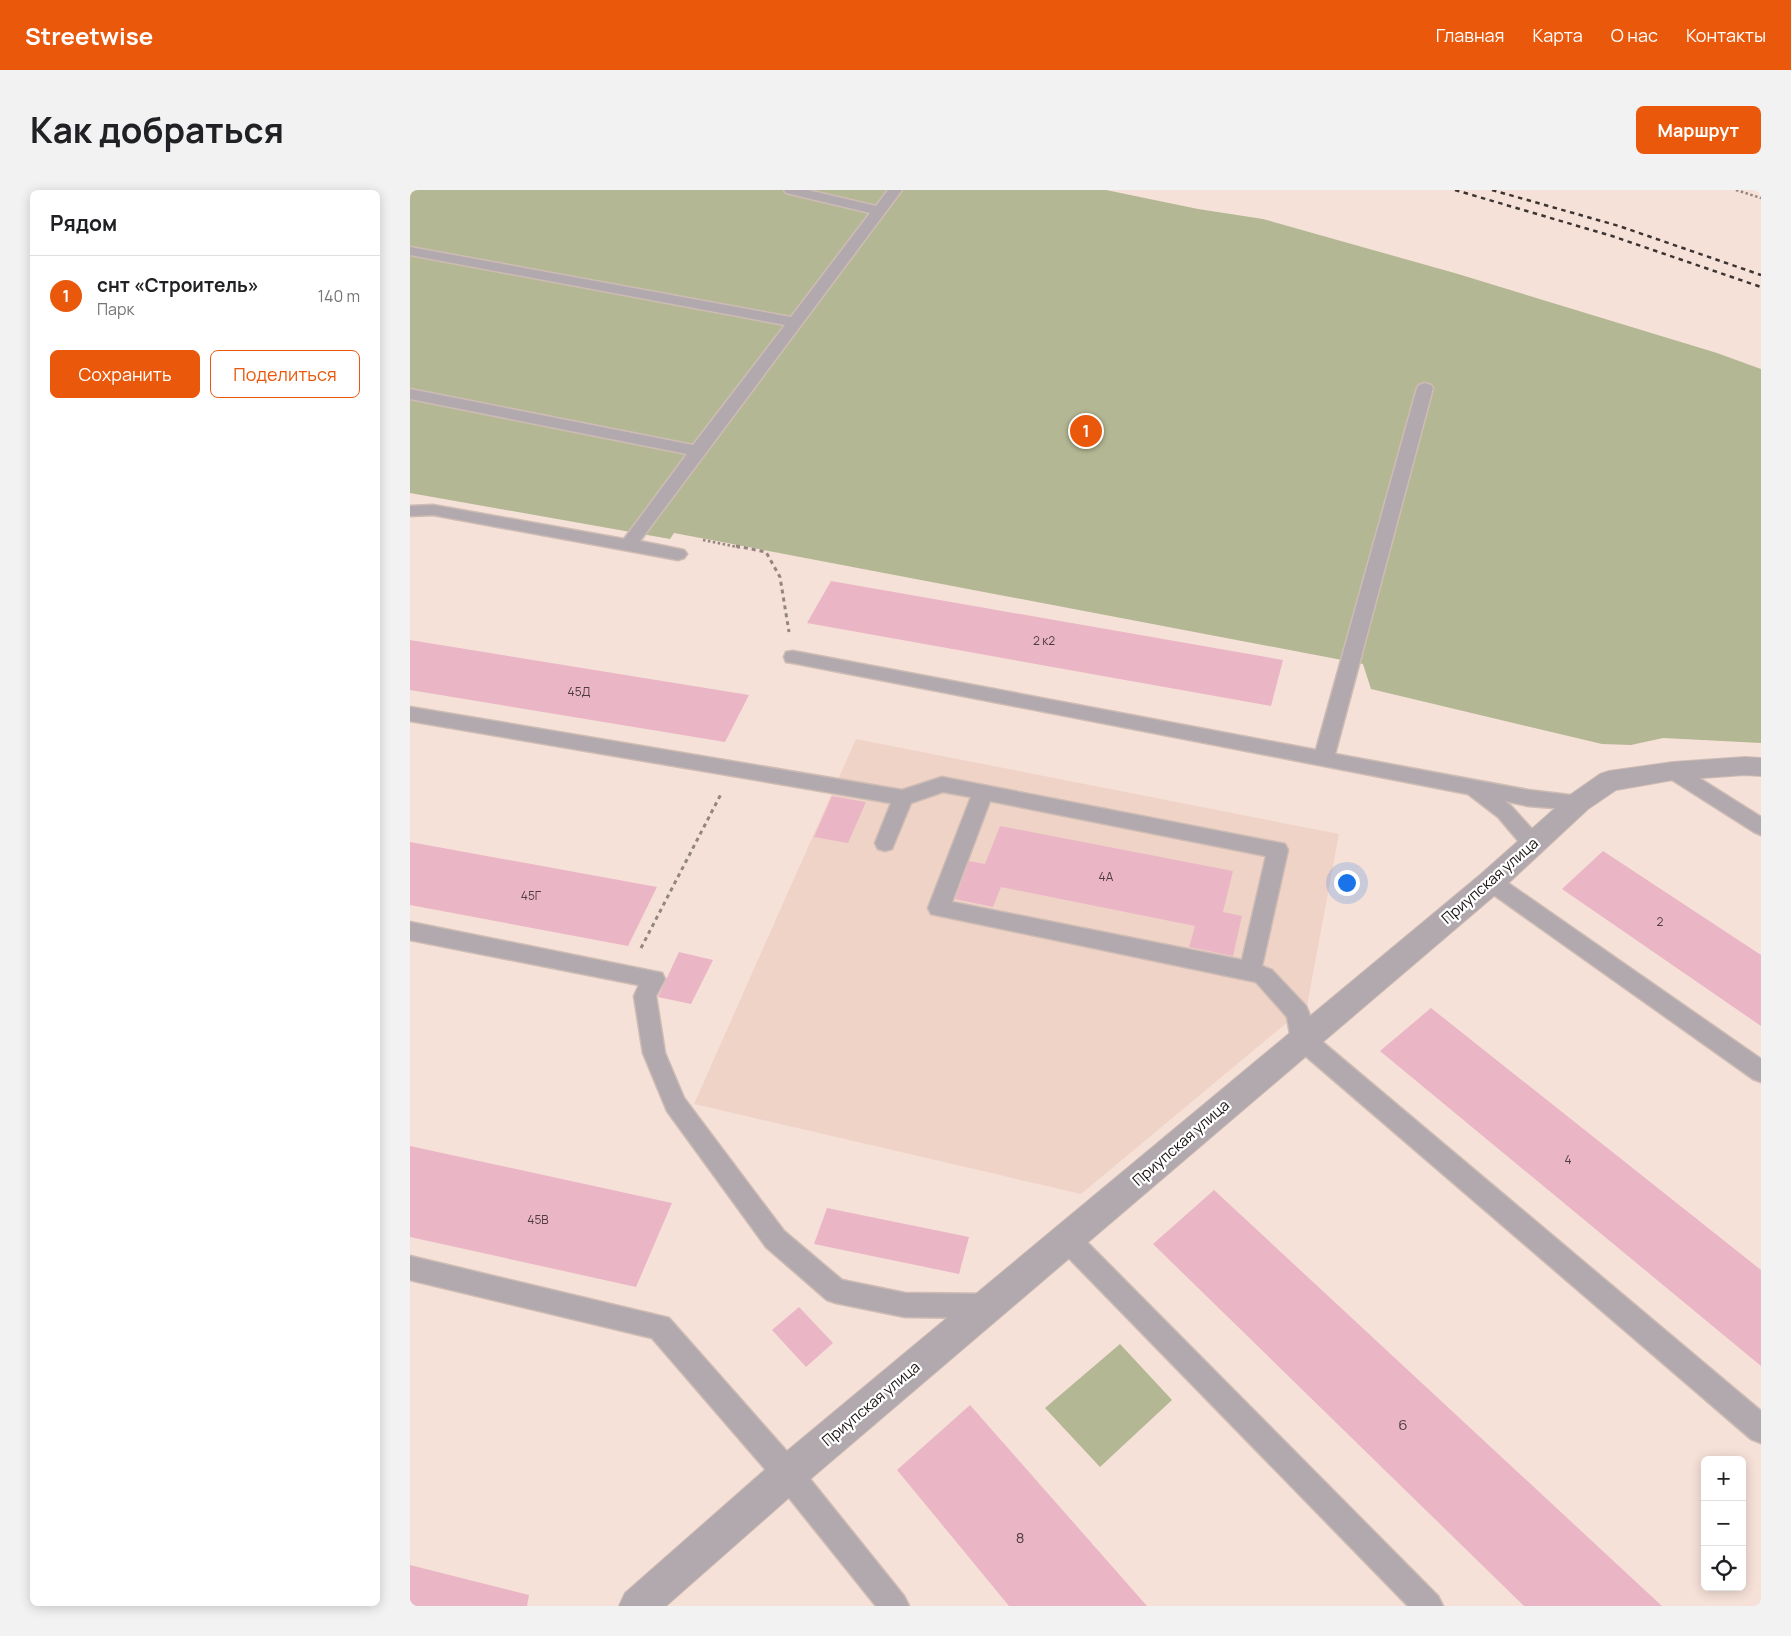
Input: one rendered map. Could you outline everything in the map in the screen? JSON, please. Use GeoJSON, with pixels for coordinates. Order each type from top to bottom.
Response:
{"type":"FeatureCollection","features":[{"type":"Feature","properties":{"kind":"street","name":"Приупская улица"},"geometry":{"type":"LineString","coordinates":[[638,1606],[788,1474],[1068,1240],[1302,1039],[1491,882],[1579,802],[1609,781],[1673,771],[1745,766],[1761,767]]}},
{"type":"Feature","properties":{"kind":"lane"},"geometry":{"type":"LineString","coordinates":[[791,190],[879,211]]}},
{"type":"Feature","properties":{"kind":"lane"},"geometry":{"type":"LineString","coordinates":[[628,545],[895,190]]}},
{"type":"Feature","properties":{"kind":"lane"},"geometry":{"type":"LineString","coordinates":[[410,251],[795,322]]}},
{"type":"Feature","properties":{"kind":"lane"},"geometry":{"type":"LineString","coordinates":[[1324,758],[1425,388]]}},
{"type":"Feature","properties":{"kind":"lane"},"geometry":{"type":"LineString","coordinates":[[410,394],[697,451]]}},
{"type":"Feature","properties":{"kind":"lane"},"geometry":{"type":"LineString","coordinates":[[410,511],[433,510],[678,554]]}},
{"type":"Feature","properties":{"kind":"lane"},"geometry":{"type":"LineString","coordinates":[[793,657],[1528,798],[1579,802]]}},
{"type":"Feature","properties":{"kind":"lane"},"geometry":{"type":"LineString","coordinates":[[410,714],[903,798],[942,784],[1278,850],[1250,971]]}},
{"type":"Feature","properties":{"kind":"lane"},"geometry":{"type":"LineString","coordinates":[[1673,771],[1761,827]]}},
{"type":"Feature","properties":{"kind":"lane"},"geometry":{"type":"LineString","coordinates":[[1472,787],[1505,812],[1533,844]]}},
{"type":"Feature","properties":{"kind":"lane"},"geometry":{"type":"LineString","coordinates":[[983,793],[939,908],[1250,971],[1264,976],[1298,1013],[1302,1039],[1761,1429]]}},
{"type":"Feature","properties":{"kind":"lane"},"geometry":{"type":"LineString","coordinates":[[885,843],[903,798]]}},
{"type":"Feature","properties":{"kind":"lane"},"geometry":{"type":"LineString","coordinates":[[1491,882],[1761,1072]]}},
{"type":"Feature","properties":{"kind":"lane"},"geometry":{"type":"LineString","coordinates":[[410,931],[654,979],[645,996],[654,1053],[675,1104],[775,1239],[836,1291],[905,1305],[988,1306]]}},
{"type":"Feature","properties":{"kind":"lane"},"geometry":{"type":"LineString","coordinates":[[1068,1240],[1428,1606]]}},
{"type":"Feature","properties":{"kind":"lane"},"geometry":{"type":"LineString","coordinates":[[410,1268],[660,1327],[788,1474],[894,1606]]}},
{"type":"Feature","properties":{"kind":"path"},"geometry":{"type":"LineString","coordinates":[[1736,190],[1761,198]]}},
{"type":"Feature","properties":{"kind":"path"},"geometry":{"type":"LineString","coordinates":[[678,554],[690,538],[766,552],[780,577],[793,657]]}},
{"type":"Feature","properties":{"kind":"path"},"geometry":{"type":"LineString","coordinates":[[628,974],[734,769]]}},
{"type":"Feature","properties":{"kind":"shaded area"},"geometry":{"type":"Polygon","coordinates":[[[856,739],[1339,834],[1307,1006],[1081,1194],[694,1104],[856,739]]]}},
{"type":"Feature","properties":{"kind":"green space"},"geometry":{"type":"Polygon","coordinates":[[[410,190],[1106,190],[1198,209],[1263,219],[1458,274],[1717,353],[1761,369],[1761,743],[1663,738],[1631,745],[1602,744],[1371,689],[1363,664],[674,533],[670,539],[410,493],[410,190]]]}},
{"type":"Feature","properties":{"kind":"green space"},"geometry":{"type":"Polygon","coordinates":[[[1120,1344],[1172,1400],[1100,1467],[1045,1408],[1120,1344]]]}},
{"type":"Feature","properties":{"kind":"building"},"geometry":{"type":"Polygon","coordinates":[[[831,581],[1283,660],[1271,706],[807,623],[831,581]]]}},
{"type":"Feature","properties":{"kind":"building"},"geometry":{"type":"Polygon","coordinates":[[[410,640],[749,695],[725,742],[410,690],[410,640]]]}},
{"type":"Feature","properties":{"kind":"building"},"geometry":{"type":"Polygon","coordinates":[[[832,796],[866,802],[848,843],[814,837],[832,796]]]}},
{"type":"Feature","properties":{"kind":"building"},"geometry":{"type":"Polygon","coordinates":[[[1000,826],[1233,871],[1223,912],[1242,916],[1233,956],[1189,947],[1195,926],[1001,887],[993,907],[955,899],[969,861],[985,864],[1000,826]]]}},
{"type":"Feature","properties":{"kind":"building"},"geometry":{"type":"Polygon","coordinates":[[[410,842],[657,887],[628,946],[410,905],[410,842]]]}},
{"type":"Feature","properties":{"kind":"building"},"geometry":{"type":"Polygon","coordinates":[[[1603,851],[1761,955],[1761,1026],[1562,889],[1603,851]]]}},
{"type":"Feature","properties":{"kind":"building"},"geometry":{"type":"Polygon","coordinates":[[[679,952],[713,960],[691,1004],[658,997],[679,952]]]}},
{"type":"Feature","properties":{"kind":"building"},"geometry":{"type":"Polygon","coordinates":[[[1431,1008],[1761,1270],[1761,1366],[1380,1051],[1431,1008]]]}},
{"type":"Feature","properties":{"kind":"building"},"geometry":{"type":"Polygon","coordinates":[[[410,1146],[672,1203],[636,1287],[410,1237],[410,1146]]]}},
{"type":"Feature","properties":{"kind":"building"},"geometry":{"type":"Polygon","coordinates":[[[1214,1190],[1662,1606],[1524,1606],[1153,1244],[1214,1190]]]}},
{"type":"Feature","properties":{"kind":"building"},"geometry":{"type":"Polygon","coordinates":[[[827,1208],[969,1237],[959,1274],[814,1244],[827,1208]]]}},
{"type":"Feature","properties":{"kind":"building"},"geometry":{"type":"Polygon","coordinates":[[[799,1307],[833,1343],[806,1367],[772,1330],[799,1307]]]}},
{"type":"Feature","properties":{"kind":"building"},"geometry":{"type":"Polygon","coordinates":[[[970,1405],[1147,1606],[1009,1606],[897,1470],[970,1405]]]}},
{"type":"Feature","properties":{"kind":"building"},"geometry":{"type":"Polygon","coordinates":[[[410,1565],[529,1595],[527,1606],[410,1606],[410,1565]]]}},
{"type":"Feature","properties":{"kind":"railway"},"geometry":{"type":"LineString","coordinates":[[1455,190],[1612,236],[1761,287]]}},
{"type":"Feature","properties":{"kind":"railway"},"geometry":{"type":"LineString","coordinates":[[1492,190],[1619,226],[1761,275]]}},
{"type":"Feature","properties":{"kind":"place","name":"снт «Строитель»"},"geometry":{"type":"Point","coordinates":[1086,431]}}]}
